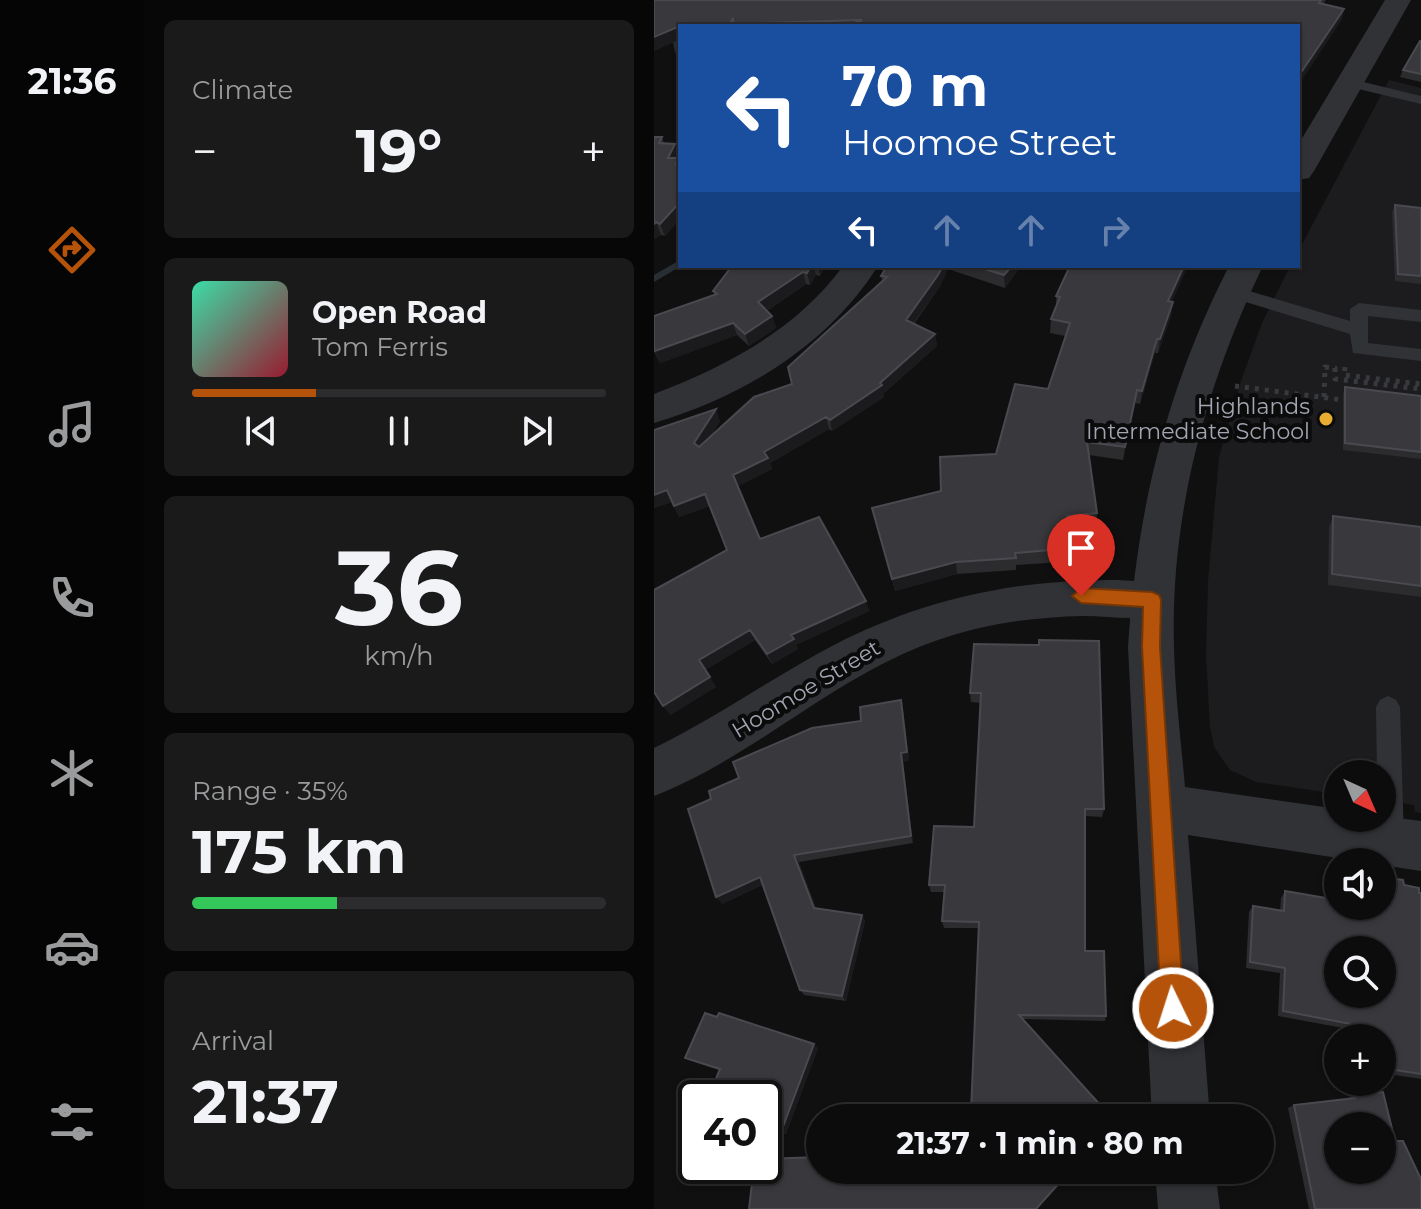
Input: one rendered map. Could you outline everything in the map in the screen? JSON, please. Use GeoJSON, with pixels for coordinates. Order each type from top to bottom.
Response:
{"type":"FeatureCollection","features":[{"type":"Feature","properties":{"kind":"street"},"geometry":{"type":"LineString","coordinates":[[1303,152],[1351,83],[1396,4]]}},
{"type":"Feature","properties":{"kind":"street"},"geometry":{"type":"LineString","coordinates":[[654,409],[731,377],[790,340],[839,298],[860,268]]}},
{"type":"Feature","properties":{"kind":"street"},"geometry":{"type":"LineString","coordinates":[[1180,1104],[1151,647],[1152,600],[1175,453],[1192,389],[1239,279]]}},
{"type":"Feature","properties":{"kind":"street","name":"Hoomoe Street"},"geometry":{"type":"LineString","coordinates":[[654,773],[725,736],[838,665],[925,626],[963,614],[1042,599],[1081,596],[1152,600]]}},
{"type":"Feature","properties":{"kind":"street"},"geometry":{"type":"LineString","coordinates":[[1161,807],[1406,844]]}},
{"type":"Feature","properties":{"kind":"street"},"geometry":{"type":"LineString","coordinates":[[1186,1184],[1189,1209]]}},
{"type":"Feature","properties":{"kind":"lane"},"geometry":{"type":"LineString","coordinates":[[1351,83],[1421,100]]}},
{"type":"Feature","properties":{"kind":"lane"},"geometry":{"type":"LineString","coordinates":[[1239,279],[1359,330]]}},
{"type":"Feature","properties":{"kind":"lane"},"geometry":{"type":"LineString","coordinates":[[1421,316],[1359,309],[1359,348],[1421,355]]}},
{"type":"Feature","properties":{"kind":"lane"},"geometry":{"type":"LineString","coordinates":[[1388,707],[1406,844]]}},
{"type":"Feature","properties":{"kind":"path"},"geometry":{"type":"LineString","coordinates":[[1324,397],[1325,367],[1335,368],[1335,379],[1421,389]]}},
{"type":"Feature","properties":{"kind":"path"},"geometry":{"type":"LineString","coordinates":[[1235,386],[1343,400]]}},
{"type":"Feature","properties":{"kind":"shaded area","name":"Highlands Intermediate School"},"geometry":{"type":"Polygon","coordinates":[[[1389,80],[1421,88],[1421,813],[1415,812],[1414,805],[1396,802],[1396,760],[1324,760],[1324,792],[1256,782],[1230,770],[1214,747],[1206,656],[1208,581],[1219,457],[1262,323],[1289,268],[1300,268],[1300,248],[1389,80]]]}},
{"type":"Feature","properties":{"kind":"building"},"geometry":{"type":"Polygon","coordinates":[[[654,0],[1321,0],[1319,3],[1344,9],[1300,74],[1300,24],[852,24],[862,20],[733,24],[733,18],[730,24],[678,24],[678,27],[654,37],[654,0]]]}},
{"type":"Feature","properties":{"kind":"building"},"geometry":{"type":"Polygon","coordinates":[[[1420,41],[1421,74],[1403,70],[1420,41]]]}},
{"type":"Feature","properties":{"kind":"building"},"geometry":{"type":"Polygon","coordinates":[[[654,137],[662,137],[659,143],[675,144],[668,158],[678,158],[678,204],[660,224],[654,224],[654,137]]]}},
{"type":"Feature","properties":{"kind":"building"},"geometry":{"type":"Polygon","coordinates":[[[1395,205],[1421,208],[1421,276],[1398,274],[1395,205]]]}},
{"type":"Feature","properties":{"kind":"building"},"geometry":{"type":"Polygon","coordinates":[[[730,268],[810,268],[807,273],[803,272],[758,302],[772,316],[745,334],[733,323],[655,351],[654,316],[717,294],[713,291],[730,268]]]}},
{"type":"Feature","properties":{"kind":"building"},"geometry":{"type":"Polygon","coordinates":[[[886,268],[942,268],[906,320],[935,334],[880,383],[882,385],[830,420],[826,417],[764,452],[768,458],[733,475],[760,539],[819,517],[866,601],[791,635],[794,639],[767,654],[750,630],[699,660],[710,677],[663,706],[654,692],[654,590],[727,550],[705,494],[674,506],[667,490],[654,495],[654,430],[716,409],[694,443],[699,447],[754,397],[792,384],[788,367],[887,277],[881,276],[886,268]]]}},
{"type":"Feature","properties":{"kind":"building"},"geometry":{"type":"Polygon","coordinates":[[[981,268],[1010,268],[1004,275],[981,268]]]}},
{"type":"Feature","properties":{"kind":"building"},"geometry":{"type":"Polygon","coordinates":[[[1069,268],[1183,268],[1168,301],[1173,302],[1160,339],[1157,339],[1142,391],[1137,390],[1125,447],[1087,442],[1097,513],[1067,516],[1069,523],[1058,524],[1061,549],[1015,553],[1016,558],[956,562],[892,579],[872,508],[941,491],[940,457],[996,454],[1015,384],[1048,389],[1070,323],[1051,319],[1060,297],[1056,296],[1069,268]]]}},
{"type":"Feature","properties":{"kind":"building"},"geometry":{"type":"Polygon","coordinates":[[[1345,387],[1421,396],[1421,452],[1345,443],[1345,387]]]}},
{"type":"Feature","properties":{"kind":"building"},"geometry":{"type":"Polygon","coordinates":[[[1333,516],[1421,527],[1421,586],[1332,574],[1333,516]]]}},
{"type":"Feature","properties":{"kind":"building"},"geometry":{"type":"Polygon","coordinates":[[[1039,640],[1099,641],[1104,809],[1085,809],[1085,951],[1104,951],[1106,1016],[1019,1015],[1099,1104],[971,1104],[979,922],[942,921],[945,885],[929,885],[934,826],[974,827],[981,693],[970,693],[974,644],[1039,645],[1039,640]]]}},
{"type":"Feature","properties":{"kind":"building"},"geometry":{"type":"Polygon","coordinates":[[[901,700],[907,752],[901,753],[911,836],[794,855],[814,908],[862,915],[842,996],[800,990],[760,877],[716,897],[688,809],[711,799],[709,791],[739,778],[733,762],[812,728],[861,721],[860,707],[901,700]]]}},
{"type":"Feature","properties":{"kind":"building"},"geometry":{"type":"Polygon","coordinates":[[[1396,879],[1403,880],[1404,885],[1419,888],[1421,1074],[1396,1070],[1396,1024],[1351,1024],[1283,1011],[1285,968],[1250,962],[1253,906],[1284,911],[1285,891],[1324,898],[1324,920],[1396,920],[1396,879]]]}},
{"type":"Feature","properties":{"kind":"building"},"geometry":{"type":"Polygon","coordinates":[[[705,1013],[717,1017],[719,1013],[814,1044],[782,1129],[782,1080],[715,1080],[720,1069],[685,1058],[705,1013]]]}},
{"type":"Feature","properties":{"kind":"building"},"geometry":{"type":"Polygon","coordinates":[[[1384,1096],[1388,1112],[1324,1112],[1324,1184],[1396,1184],[1396,1141],[1403,1141],[1421,1179],[1421,1209],[1315,1209],[1294,1105],[1384,1096]]]}},
{"type":"Feature","properties":{"kind":"building"},"geometry":{"type":"Polygon","coordinates":[[[782,1158],[806,1158],[806,1184],[1058,1184],[1036,1209],[749,1209],[752,1184],[782,1184],[782,1158]]]}},
{"type":"Feature","properties":{"kind":"waterway"},"geometry":{"type":"LineString","coordinates":[[678,48],[676,28],[682,0]]}},
{"type":"Feature","properties":{"kind":"waterway"},"geometry":{"type":"LineString","coordinates":[[654,279],[678,264]]}},
{"type":"Feature","properties":{"kind":"place","name":"Highlands Intermediate School"},"geometry":{"type":"Point","coordinates":[1326,419]}},
{"type":"Feature","properties":{"kind":"route"},"geometry":{"type":"LineString","coordinates":[[1081,596],[1152,600],[1151,647],[1173,1008]]}}]}
